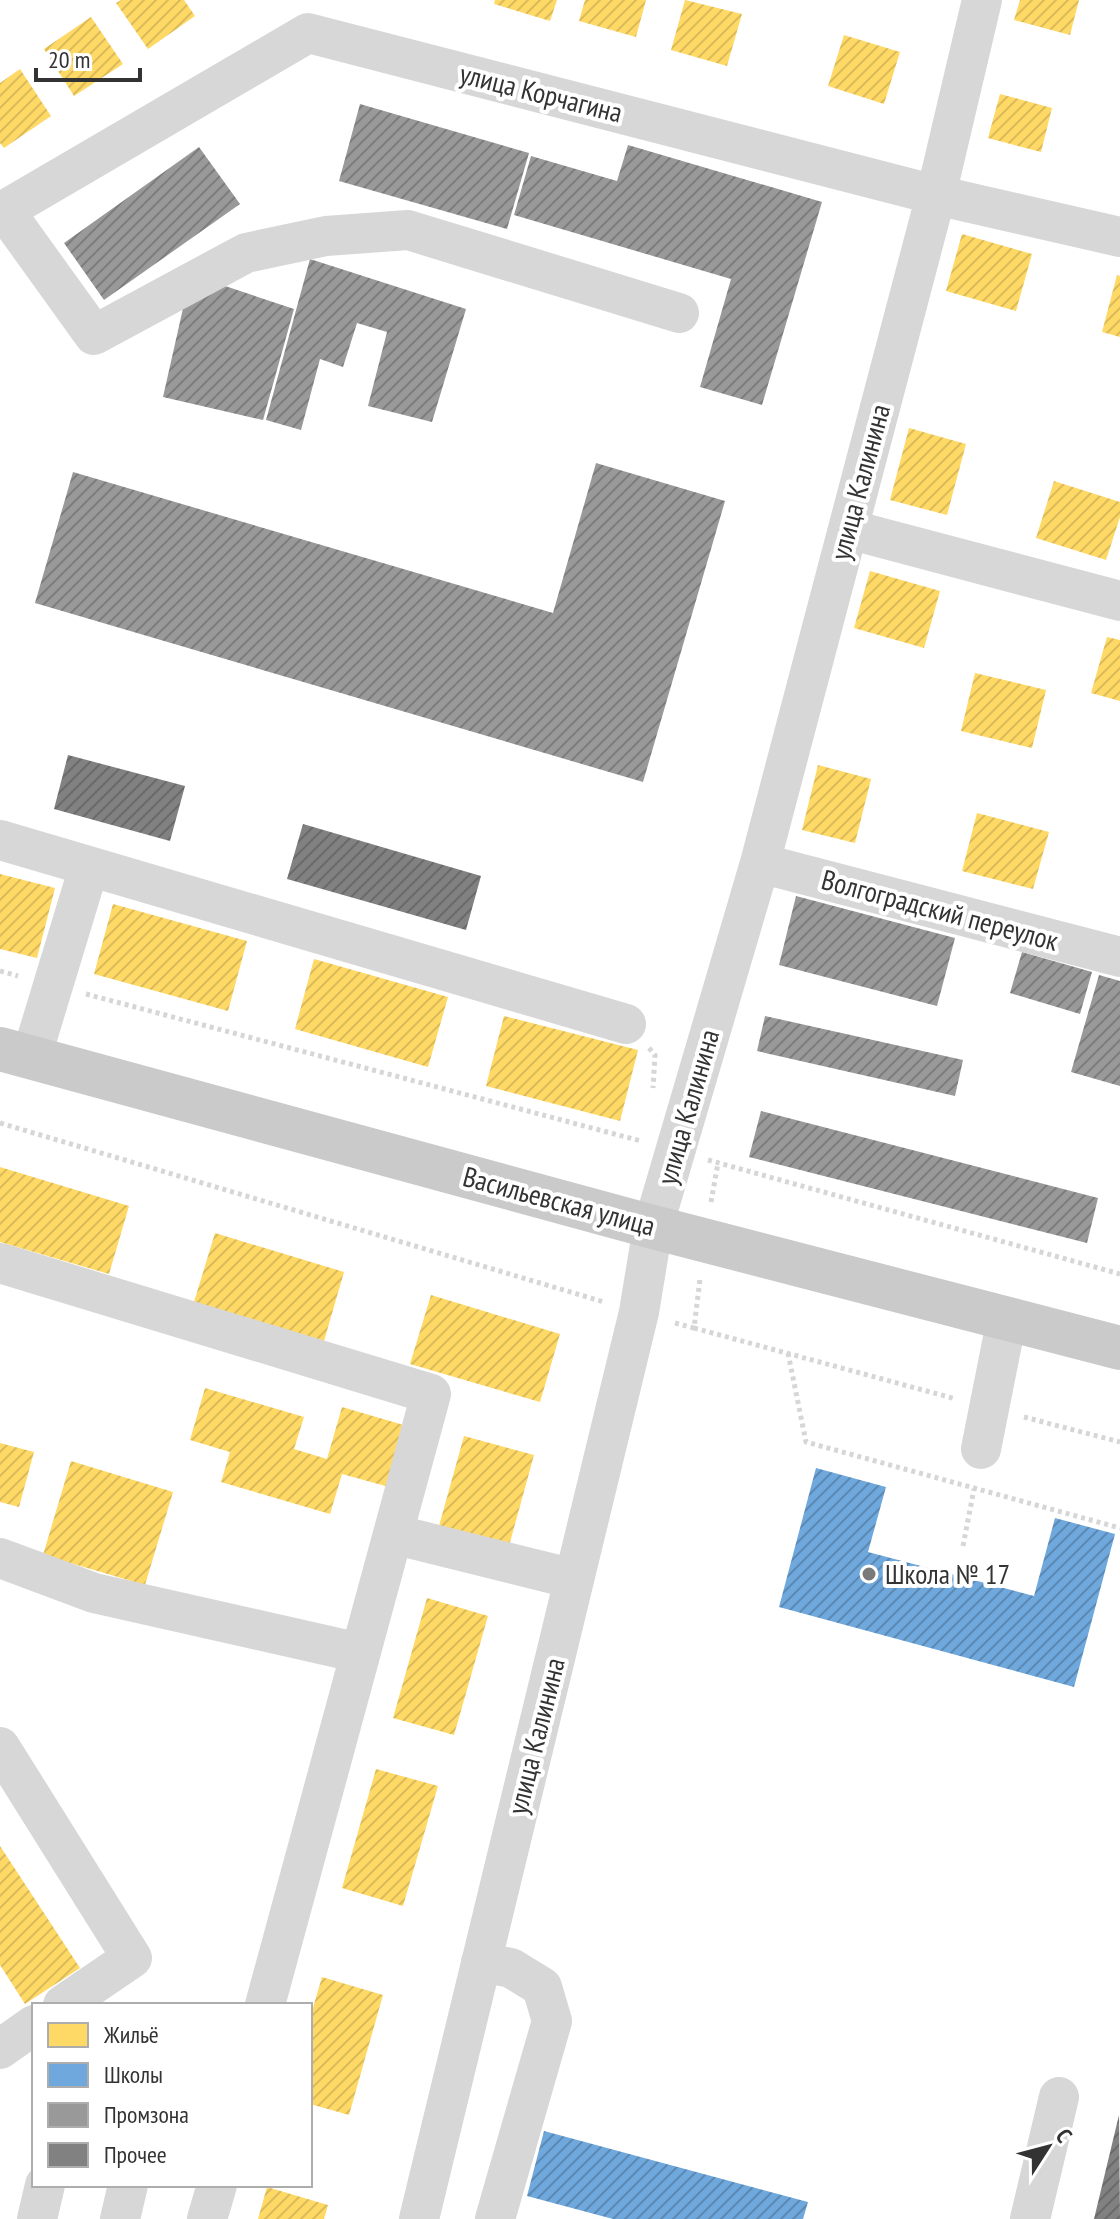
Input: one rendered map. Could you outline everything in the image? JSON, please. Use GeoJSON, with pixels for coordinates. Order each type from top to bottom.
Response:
{"type":"FeatureCollection","features":[{"type":"Feature","properties":{"kind":"main road","name":"Васильевская улица"},"geometry":{"type":"LineString","coordinates":[[16,1054],[653,1227],[1120,1348]]}},
{"type":"Feature","properties":{"kind":"street","name":"улица Калинина"},"geometry":{"type":"LineString","coordinates":[[419,2219],[639,1312],[653,1227],[760,863],[936,195],[982,0]]}},
{"type":"Feature","properties":{"kind":"street","name":"улица Корчагина"},"geometry":{"type":"LineString","coordinates":[[2,212],[308,33],[936,195],[1120,237]]}},
{"type":"Feature","properties":{"kind":"street"},"geometry":{"type":"LineString","coordinates":[[2,212],[94,335],[246,253],[326,236],[408,230],[679,313]]}},
{"type":"Feature","properties":{"kind":"street"},"geometry":{"type":"LineString","coordinates":[[848,529],[1120,601]]}},
{"type":"Feature","properties":{"kind":"street"},"geometry":{"type":"LineString","coordinates":[[0,840],[626,1024]]}},
{"type":"Feature","properties":{"kind":"street","name":"Волгоградский переулок"},"geometry":{"type":"LineString","coordinates":[[760,863],[1120,957]]}},
{"type":"Feature","properties":{"kind":"street"},"geometry":{"type":"LineString","coordinates":[[16,1054],[55,986],[89,867]]}},
{"type":"Feature","properties":{"kind":"street"},"geometry":{"type":"LineString","coordinates":[[0,1263],[431,1394],[266,2003]]}},
{"type":"Feature","properties":{"kind":"street"},"geometry":{"type":"LineString","coordinates":[[981,1449],[1007,1318]]}},
{"type":"Feature","properties":{"kind":"street"},"geometry":{"type":"LineString","coordinates":[[393,1534],[574,1579]]}},
{"type":"Feature","properties":{"kind":"street"},"geometry":{"type":"LineString","coordinates":[[0,1558],[94,1593],[360,1653]]}},
{"type":"Feature","properties":{"kind":"street"},"geometry":{"type":"LineString","coordinates":[[0,1747],[132,1958],[70,2003]]}},
{"type":"Feature","properties":{"kind":"street"},"geometry":{"type":"LineString","coordinates":[[481,1962],[511,1968],[542,1987],[552,2021],[495,2219]]}},
{"type":"Feature","properties":{"kind":"street"},"geometry":{"type":"LineString","coordinates":[[0,2049],[32,2026]]}},
{"type":"Feature","properties":{"kind":"street"},"geometry":{"type":"LineString","coordinates":[[1030,2219],[1059,2097]]}},
{"type":"Feature","properties":{"kind":"street"},"geometry":{"type":"LineString","coordinates":[[37,2219],[45,2187]]}},
{"type":"Feature","properties":{"kind":"street"},"geometry":{"type":"LineString","coordinates":[[120,2219],[128,2187]]}},
{"type":"Feature","properties":{"kind":"street"},"geometry":{"type":"LineString","coordinates":[[207,2219],[216,2187]]}},
{"type":"Feature","properties":{"kind":"path"},"geometry":{"type":"LineString","coordinates":[[0,971],[675,1150],[1120,1274]]}},
{"type":"Feature","properties":{"kind":"path"},"geometry":{"type":"LineString","coordinates":[[626,1024],[655,1055],[652,1099]]}},
{"type":"Feature","properties":{"kind":"path"},"geometry":{"type":"LineString","coordinates":[[0,1123],[694,1328],[1120,1442]]}},
{"type":"Feature","properties":{"kind":"path"},"geometry":{"type":"LineString","coordinates":[[694,1328],[718,1163]]}},
{"type":"Feature","properties":{"kind":"path"},"geometry":{"type":"LineString","coordinates":[[788,1353],[806,1442],[1120,1528]]}},
{"type":"Feature","properties":{"kind":"path"},"geometry":{"type":"LineString","coordinates":[[963,1546],[981,1449]]}},
{"type":"Feature","properties":{"kind":"building: Жильё"},"geometry":{"type":"Polygon","coordinates":[[[121,0],[184,0],[195,16],[148,49],[116,3],[121,0]]]}},
{"type":"Feature","properties":{"kind":"building: Жильё"},"geometry":{"type":"Polygon","coordinates":[[[495,0],[557,0],[550,21],[494,4],[495,0]]]}},
{"type":"Feature","properties":{"kind":"building: Жильё"},"geometry":{"type":"Polygon","coordinates":[[[585,0],[646,0],[636,37],[579,21],[585,0]]]}},
{"type":"Feature","properties":{"kind":"building: Жильё"},"geometry":{"type":"Polygon","coordinates":[[[685,0],[742,14],[727,66],[671,50],[685,0]]]}},
{"type":"Feature","properties":{"kind":"building: Жильё"},"geometry":{"type":"Polygon","coordinates":[[[1020,0],[1079,0],[1070,35],[1014,20],[1020,0]]]}},
{"type":"Feature","properties":{"kind":"building: Жильё"},"geometry":{"type":"Polygon","coordinates":[[[91,17],[123,64],[74,96],[44,49],[91,17]]]}},
{"type":"Feature","properties":{"kind":"building: Жильё"},"geometry":{"type":"Polygon","coordinates":[[[844,35],[900,52],[884,104],[828,86],[844,35]]]}},
{"type":"Feature","properties":{"kind":"building: Жильё"},"geometry":{"type":"Polygon","coordinates":[[[20,69],[51,116],[4,148],[0,143],[0,83],[20,69]]]}},
{"type":"Feature","properties":{"kind":"building: Жильё"},"geometry":{"type":"Polygon","coordinates":[[[1000,94],[1052,108],[1041,152],[988,138],[1000,94]]]}},
{"type":"Feature","properties":{"kind":"building: Жильё"},"geometry":{"type":"Polygon","coordinates":[[[962,234],[1032,254],[1016,311],[946,291],[962,234]]]}},
{"type":"Feature","properties":{"kind":"building: Жильё"},"geometry":{"type":"Polygon","coordinates":[[[1117,275],[1120,276],[1120,337],[1102,332],[1117,275]]]}},
{"type":"Feature","properties":{"kind":"building: Жильё"},"geometry":{"type":"Polygon","coordinates":[[[909,428],[966,444],[947,515],[890,500],[909,428]]]}},
{"type":"Feature","properties":{"kind":"building: Жильё"},"geometry":{"type":"Polygon","coordinates":[[[1054,481],[1120,502],[1120,517],[1106,560],[1036,538],[1054,481]]]}},
{"type":"Feature","properties":{"kind":"building: Жильё"},"geometry":{"type":"Polygon","coordinates":[[[870,571],[940,591],[924,648],[854,628],[870,571]]]}},
{"type":"Feature","properties":{"kind":"building: Жильё"},"geometry":{"type":"Polygon","coordinates":[[[1107,637],[1120,640],[1120,701],[1091,693],[1107,637]]]}},
{"type":"Feature","properties":{"kind":"building: Жильё"},"geometry":{"type":"Polygon","coordinates":[[[975,673],[1046,690],[1032,748],[961,731],[975,673]]]}},
{"type":"Feature","properties":{"kind":"building: Жильё"},"geometry":{"type":"Polygon","coordinates":[[[818,765],[871,779],[855,843],[802,830],[818,765]]]}},
{"type":"Feature","properties":{"kind":"building: Жильё"},"geometry":{"type":"Polygon","coordinates":[[[977,813],[1049,832],[1033,889],[962,871],[977,813]]]}},
{"type":"Feature","properties":{"kind":"building: Жильё"},"geometry":{"type":"Polygon","coordinates":[[[0,874],[55,888],[37,958],[0,949],[0,874]]]}},
{"type":"Feature","properties":{"kind":"building: Жильё"},"geometry":{"type":"Polygon","coordinates":[[[113,904],[247,941],[228,1011],[94,974],[113,904]]]}},
{"type":"Feature","properties":{"kind":"building: Жильё"},"geometry":{"type":"Polygon","coordinates":[[[314,959],[448,997],[428,1067],[295,1029],[314,959]]]}},
{"type":"Feature","properties":{"kind":"building: Жильё"},"geometry":{"type":"Polygon","coordinates":[[[504,1016],[638,1050],[620,1121],[486,1086],[504,1016]]]}},
{"type":"Feature","properties":{"kind":"building: Жильё"},"geometry":{"type":"Polygon","coordinates":[[[0,1167],[129,1206],[109,1274],[0,1242],[0,1167]]]}},
{"type":"Feature","properties":{"kind":"building: Жильё"},"geometry":{"type":"Polygon","coordinates":[[[215,1233],[344,1272],[324,1341],[194,1302],[215,1233]]]}},
{"type":"Feature","properties":{"kind":"building: Жильё"},"geometry":{"type":"Polygon","coordinates":[[[431,1295],[560,1334],[540,1402],[410,1364],[431,1295]]]}},
{"type":"Feature","properties":{"kind":"building: Жильё"},"geometry":{"type":"Polygon","coordinates":[[[205,1388],[304,1417],[294,1449],[327,1459],[342,1407],[407,1426],[389,1487],[342,1474],[330,1514],[221,1482],[230,1452],[190,1440],[205,1388]]]}},
{"type":"Feature","properties":{"kind":"building: Жильё"},"geometry":{"type":"Polygon","coordinates":[[[464,1436],[534,1455],[509,1546],[439,1526],[464,1436]]]}},
{"type":"Feature","properties":{"kind":"building: Жильё"},"geometry":{"type":"Polygon","coordinates":[[[0,1443],[34,1452],[19,1507],[0,1502],[0,1443]]]}},
{"type":"Feature","properties":{"kind":"building: Жильё"},"geometry":{"type":"Polygon","coordinates":[[[71,1461],[173,1492],[145,1585],[43,1555],[71,1461]]]}},
{"type":"Feature","properties":{"kind":"building: Жильё"},"geometry":{"type":"Polygon","coordinates":[[[427,1598],[488,1616],[454,1735],[393,1718],[427,1598]]]}},
{"type":"Feature","properties":{"kind":"building: Жильё"},"geometry":{"type":"Polygon","coordinates":[[[376,1769],[438,1786],[403,1906],[342,1888],[376,1769]]]}},
{"type":"Feature","properties":{"kind":"building: Жильё"},"geometry":{"type":"Polygon","coordinates":[[[0,1846],[80,1968],[25,2004],[0,1965],[0,1846]]]}},
{"type":"Feature","properties":{"kind":"building: Жильё"},"geometry":{"type":"Polygon","coordinates":[[[322,1977],[383,1995],[349,2115],[312,2105],[312,2011],[322,1977]]]}},
{"type":"Feature","properties":{"kind":"building: Жильё"},"geometry":{"type":"Polygon","coordinates":[[[267,2187],[328,2205],[324,2219],[258,2219],[267,2187]]]}},
{"type":"Feature","properties":{"kind":"building: Школы","name":"Школа № 17"},"geometry":{"type":"Polygon","coordinates":[[[816,1468],[886,1487],[868,1552],[1034,1596],[1055,1518],[1115,1534],[1074,1687],[779,1607],[816,1468]]]}},
{"type":"Feature","properties":{"kind":"building: Школы"},"geometry":{"type":"Polygon","coordinates":[[[544,2131],[808,2202],[803,2219],[613,2219],[527,2196],[544,2131]]]}},
{"type":"Feature","properties":{"kind":"building: Промзона"},"geometry":{"type":"Polygon","coordinates":[[[360,104],[529,153],[507,229],[339,181],[360,104]]]}},
{"type":"Feature","properties":{"kind":"building: Промзона"},"geometry":{"type":"Polygon","coordinates":[[[628,145],[822,202],[762,405],[700,387],[731,279],[514,215],[531,156],[617,181],[628,145]]]}},
{"type":"Feature","properties":{"kind":"building: Промзона"},"geometry":{"type":"Polygon","coordinates":[[[199,147],[240,204],[104,300],[64,243],[199,147]]]}},
{"type":"Feature","properties":{"kind":"building: Промзона"},"geometry":{"type":"Polygon","coordinates":[[[310,259],[466,309],[432,422],[368,406],[387,332],[357,323],[343,367],[320,359],[301,430],[266,420],[310,259]]]}},
{"type":"Feature","properties":{"kind":"building: Промзона"},"geometry":{"type":"Polygon","coordinates":[[[219,284],[294,309],[263,420],[163,397],[184,304],[219,284]]]}},
{"type":"Feature","properties":{"kind":"building: Промзона"},"geometry":{"type":"Polygon","coordinates":[[[596,463],[725,501],[643,782],[35,603],[73,472],[553,613],[596,463]]]}},
{"type":"Feature","properties":{"kind":"building: Промзона"},"geometry":{"type":"Polygon","coordinates":[[[796,896],[955,938],[937,1006],[779,965],[796,896]]]}},
{"type":"Feature","properties":{"kind":"building: Промзона"},"geometry":{"type":"Polygon","coordinates":[[[1022,952],[1092,972],[1080,1014],[1010,993],[1022,952]]]}},
{"type":"Feature","properties":{"kind":"building: Промзона"},"geometry":{"type":"Polygon","coordinates":[[[1099,975],[1120,981],[1120,1086],[1071,1072],[1099,975]]]}},
{"type":"Feature","properties":{"kind":"building: Промзона"},"geometry":{"type":"Polygon","coordinates":[[[765,1016],[963,1060],[955,1096],[757,1051],[765,1016]]]}},
{"type":"Feature","properties":{"kind":"building: Промзона"},"geometry":{"type":"Polygon","coordinates":[[[761,1111],[1098,1198],[1087,1243],[749,1157],[761,1111]]]}},
{"type":"Feature","properties":{"kind":"building: Прочее"},"geometry":{"type":"Polygon","coordinates":[[[68,755],[185,786],[170,841],[54,809],[68,755]]]}},
{"type":"Feature","properties":{"kind":"building: Прочее"},"geometry":{"type":"Polygon","coordinates":[[[303,824],[481,876],[466,930],[287,879],[303,824]]]}},
{"type":"Feature","properties":{"kind":"building: Прочее"},"geometry":{"type":"Polygon","coordinates":[[[1119,2115],[1120,2219],[1094,2219],[1119,2115]]]}},
{"type":"Feature","properties":{"kind":"place","name":"Школа № 17"},"geometry":{"type":"Point","coordinates":[869,1574]}}]}
